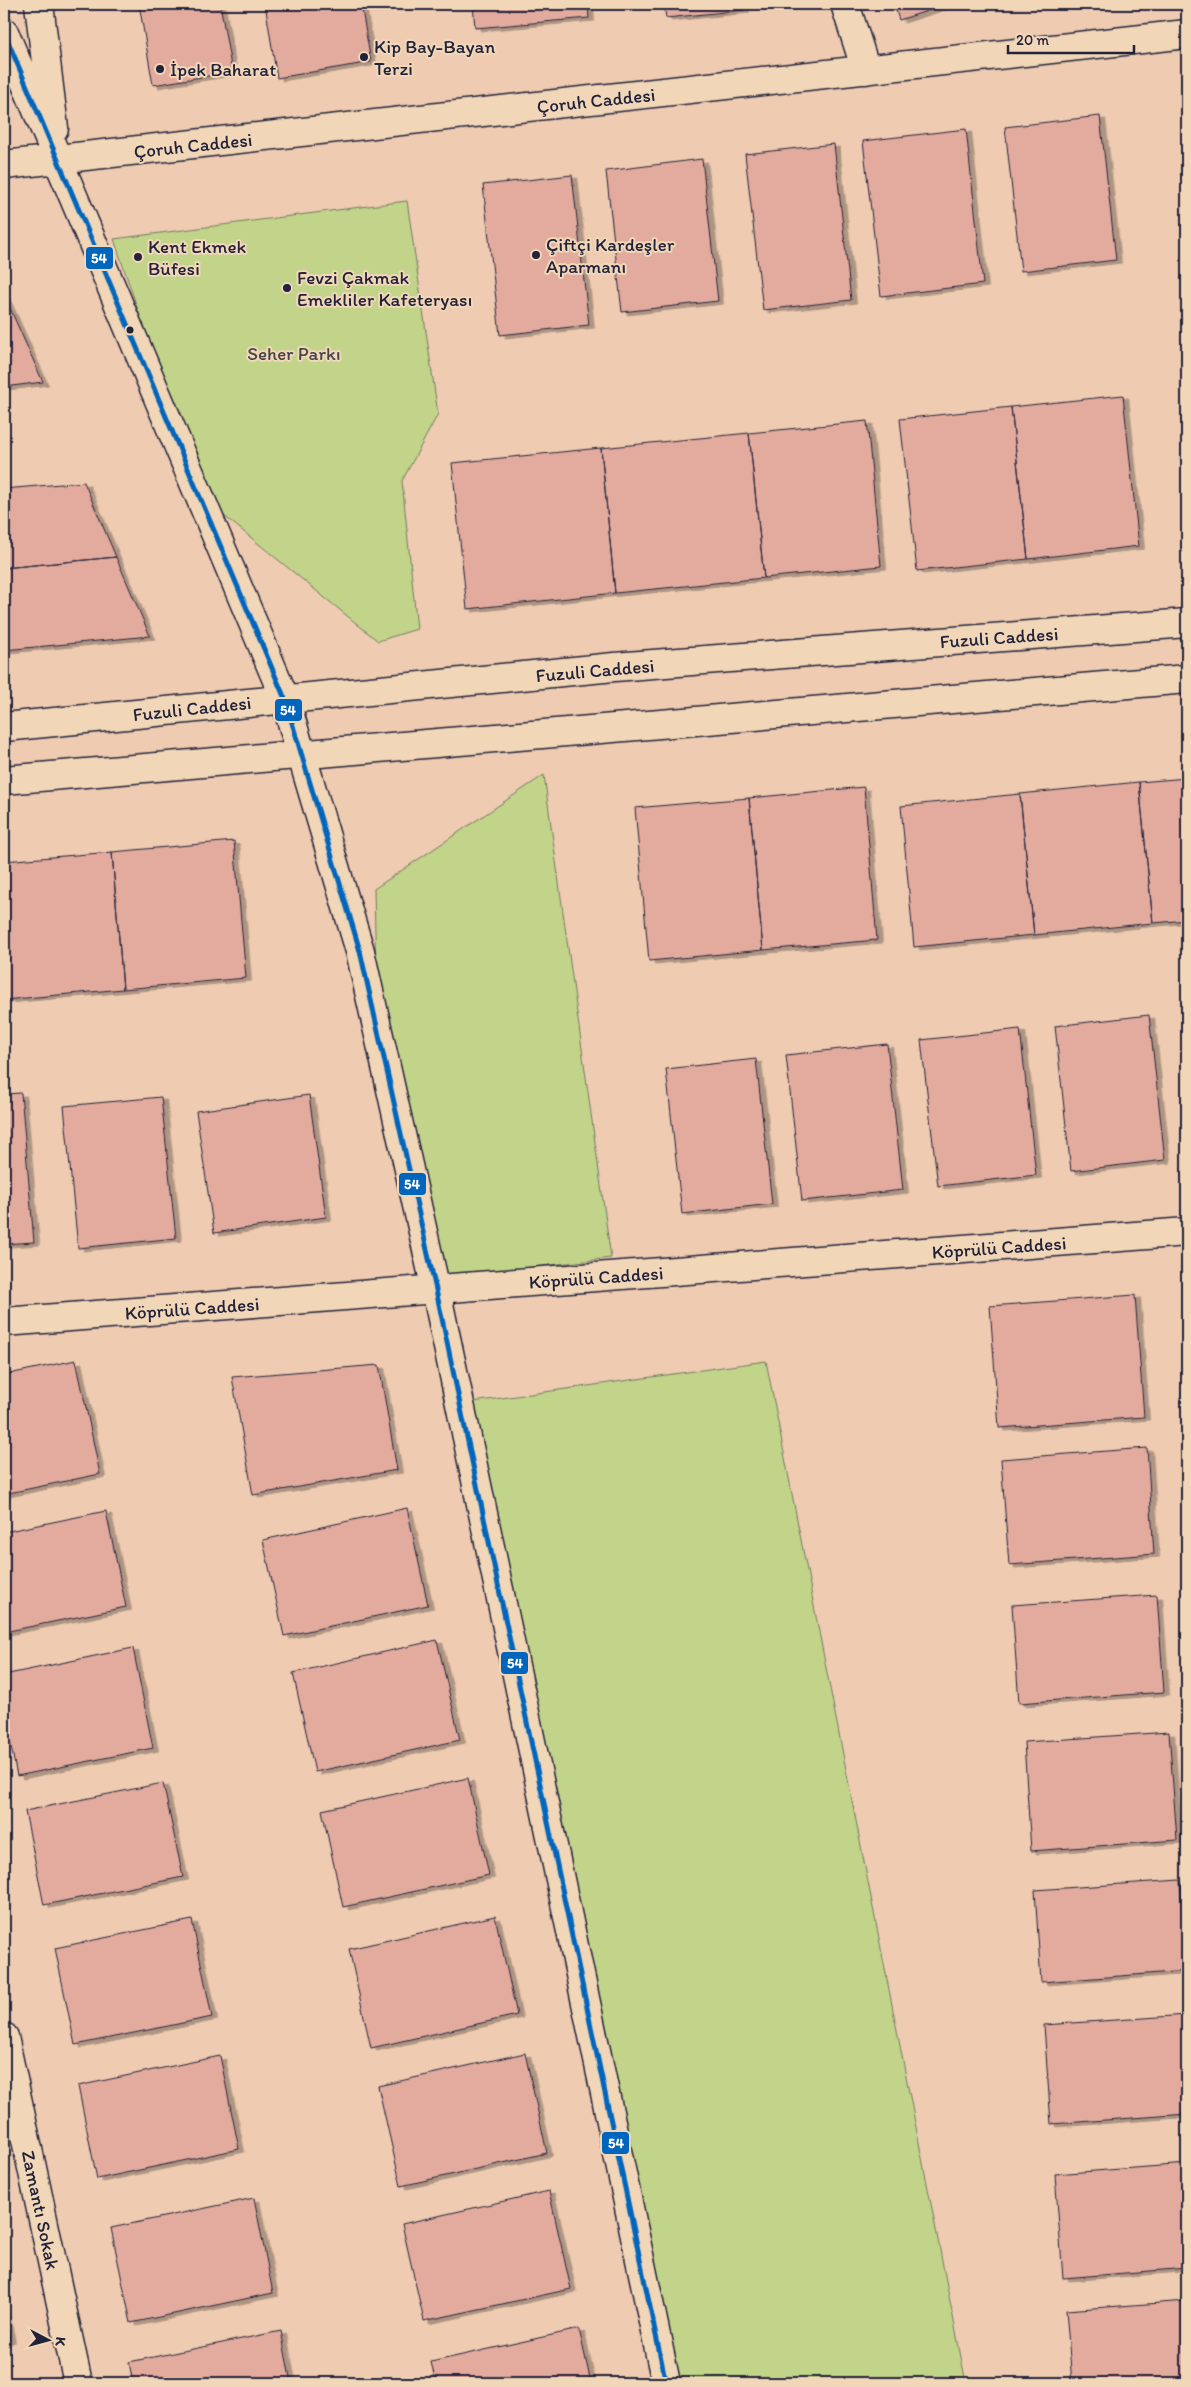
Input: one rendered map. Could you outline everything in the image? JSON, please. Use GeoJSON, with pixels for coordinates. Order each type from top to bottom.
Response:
{"type":"FeatureCollection","features":[{"type":"Feature","properties":{"kind":"street"},"geometry":{"type":"LineString","coordinates":[[39,4],[58,160]]}},
{"type":"Feature","properties":{"kind":"street"},"geometry":{"type":"LineString","coordinates":[[845,4],[866,70]]}},
{"type":"Feature","properties":{"kind":"street"},"geometry":{"type":"LineString","coordinates":[[4,32],[285,699],[360,951],[436,1290],[666,2383]]}},
{"type":"Feature","properties":{"kind":"street","name":"Çoruh Caddesi"},"geometry":{"type":"LineString","coordinates":[[4,165],[1187,34]]}},
{"type":"Feature","properties":{"kind":"street","name":"Fuzuli Caddesi"},"geometry":{"type":"LineString","coordinates":[[4,727],[614,667],[1187,623]]}},
{"type":"Feature","properties":{"kind":"street"},"geometry":{"type":"LineString","coordinates":[[4,780],[1187,679]]}},
{"type":"Feature","properties":{"kind":"street","name":"Köprülü Caddesi"},"geometry":{"type":"LineString","coordinates":[[4,1322],[1187,1232]]}},
{"type":"Feature","properties":{"kind":"street","name":"Zamantı Sokak"},"geometry":{"type":"LineString","coordinates":[[4,2037],[78,2383]]}},
{"type":"Feature","properties":{"kind":"green space","name":"Seher Parkı"},"geometry":{"type":"Polygon","coordinates":[[[407,201],[438,414],[402,481],[417,629],[378,641],[201,497],[114,239],[407,201]]]}},
{"type":"Feature","properties":{"kind":"green space"},"geometry":{"type":"Polygon","coordinates":[[[544,775],[611,1258],[437,1278],[376,976],[374,889],[544,775]]]}},
{"type":"Feature","properties":{"kind":"green space"},"geometry":{"type":"Polygon","coordinates":[[[766,1361],[966,2383],[664,2383],[459,1404],[766,1361]]]}},
{"type":"Feature","properties":{"kind":"building"},"geometry":{"type":"Polygon","coordinates":[[[139,4],[220,4],[232,72],[153,85],[139,4]]]}},
{"type":"Feature","properties":{"kind":"building"},"geometry":{"type":"Polygon","coordinates":[[[265,4],[361,4],[371,62],[277,78],[265,4]]]}},
{"type":"Feature","properties":{"kind":"building"},"geometry":{"type":"Polygon","coordinates":[[[473,4],[588,4],[589,18],[475,28],[473,4]]]}},
{"type":"Feature","properties":{"kind":"building"},"geometry":{"type":"Polygon","coordinates":[[[664,4],[743,4],[744,10],[666,18],[664,4]]]}},
{"type":"Feature","properties":{"kind":"building"},"geometry":{"type":"Polygon","coordinates":[[[894,4],[949,4],[899,20],[894,4]]]}},
{"type":"Feature","properties":{"kind":"building"},"geometry":{"type":"Polygon","coordinates":[[[1100,116],[1116,260],[1021,271],[1005,127],[1100,116]]]}},
{"type":"Feature","properties":{"kind":"building"},"geometry":{"type":"Polygon","coordinates":[[[966,129],[983,284],[881,296],[863,141],[966,129]]]}},
{"type":"Feature","properties":{"kind":"building"},"geometry":{"type":"Polygon","coordinates":[[[834,144],[851,300],[763,310],[745,154],[834,144]]]}},
{"type":"Feature","properties":{"kind":"building"},"geometry":{"type":"Polygon","coordinates":[[[702,159],[718,301],[622,312],[606,171],[702,159]]]}},
{"type":"Feature","properties":{"kind":"building","name":"Çiftçi Kardeşler Aparmanı"},"geometry":{"type":"Polygon","coordinates":[[[572,175],[589,325],[500,335],[483,185],[572,175]]]}},
{"type":"Feature","properties":{"kind":"building"},"geometry":{"type":"Polygon","coordinates":[[[4,295],[43,382],[4,387],[4,295]]]}},
{"type":"Feature","properties":{"kind":"building"},"geometry":{"type":"Polygon","coordinates":[[[1123,395],[1139,546],[1028,559],[1011,407],[1123,395]]]}},
{"type":"Feature","properties":{"kind":"building"},"geometry":{"type":"Polygon","coordinates":[[[1011,407],[1028,559],[917,571],[900,419],[1011,407]]]}},
{"type":"Feature","properties":{"kind":"building"},"geometry":{"type":"Polygon","coordinates":[[[867,421],[881,566],[764,578],[749,433],[867,421]]]}},
{"type":"Feature","properties":{"kind":"building"},"geometry":{"type":"Polygon","coordinates":[[[749,433],[764,578],[615,593],[601,448],[749,433]]]}},
{"type":"Feature","properties":{"kind":"building"},"geometry":{"type":"Polygon","coordinates":[[[601,448],[615,593],[467,609],[452,463],[601,448]]]}},
{"type":"Feature","properties":{"kind":"building"},"geometry":{"type":"Polygon","coordinates":[[[84,482],[116,557],[4,568],[4,489],[84,482]]]}},
{"type":"Feature","properties":{"kind":"building"},"geometry":{"type":"Polygon","coordinates":[[[116,557],[150,636],[4,650],[4,568],[116,557]]]}},
{"type":"Feature","properties":{"kind":"building"},"geometry":{"type":"Polygon","coordinates":[[[1187,778],[1187,920],[1153,923],[1139,782],[1187,778]]]}},
{"type":"Feature","properties":{"kind":"building"},"geometry":{"type":"Polygon","coordinates":[[[1139,782],[1153,923],[1034,935],[1020,794],[1139,782]]]}},
{"type":"Feature","properties":{"kind":"building"},"geometry":{"type":"Polygon","coordinates":[[[864,787],[877,940],[763,950],[749,798],[864,787]]]}},
{"type":"Feature","properties":{"kind":"building"},"geometry":{"type":"Polygon","coordinates":[[[1020,794],[1034,935],[914,947],[901,806],[1020,794]]]}},
{"type":"Feature","properties":{"kind":"building"},"geometry":{"type":"Polygon","coordinates":[[[749,798],[763,950],[649,961],[635,808],[749,798]]]}},
{"type":"Feature","properties":{"kind":"building"},"geometry":{"type":"Polygon","coordinates":[[[234,841],[246,978],[123,989],[112,852],[234,841]]]}},
{"type":"Feature","properties":{"kind":"building"},"geometry":{"type":"Polygon","coordinates":[[[112,852],[123,989],[4,1000],[4,861],[112,852]]]}},
{"type":"Feature","properties":{"kind":"building"},"geometry":{"type":"Polygon","coordinates":[[[1149,1015],[1165,1160],[1071,1171],[1055,1026],[1149,1015]]]}},
{"type":"Feature","properties":{"kind":"building"},"geometry":{"type":"Polygon","coordinates":[[[1020,1029],[1036,1175],[938,1186],[921,1040],[1020,1029]]]}},
{"type":"Feature","properties":{"kind":"building"},"geometry":{"type":"Polygon","coordinates":[[[887,1044],[903,1190],[802,1201],[786,1055],[887,1044]]]}},
{"type":"Feature","properties":{"kind":"building"},"geometry":{"type":"Polygon","coordinates":[[[756,1059],[772,1204],[682,1214],[666,1069],[756,1059]]]}},
{"type":"Feature","properties":{"kind":"building"},"geometry":{"type":"Polygon","coordinates":[[[21,1093],[34,1242],[4,1244],[4,1094],[21,1093]]]}},
{"type":"Feature","properties":{"kind":"building"},"geometry":{"type":"Polygon","coordinates":[[[309,1095],[326,1217],[214,1233],[196,1111],[309,1095]]]}},
{"type":"Feature","properties":{"kind":"building"},"geometry":{"type":"Polygon","coordinates":[[[161,1097],[176,1238],[78,1248],[64,1106],[161,1097]]]}},
{"type":"Feature","properties":{"kind":"building"},"geometry":{"type":"Polygon","coordinates":[[[1135,1295],[1144,1417],[999,1428],[990,1306],[1135,1295]]]}},
{"type":"Feature","properties":{"kind":"building"},"geometry":{"type":"Polygon","coordinates":[[[76,1360],[100,1474],[4,1494],[4,1375],[76,1360]]]}},
{"type":"Feature","properties":{"kind":"building"},"geometry":{"type":"Polygon","coordinates":[[[379,1365],[397,1470],[253,1495],[232,1377],[379,1365]]]}},
{"type":"Feature","properties":{"kind":"building"},"geometry":{"type":"Polygon","coordinates":[[[1147,1448],[1154,1554],[1009,1565],[1001,1459],[1147,1448]]]}},
{"type":"Feature","properties":{"kind":"building"},"geometry":{"type":"Polygon","coordinates":[[[407,1508],[428,1605],[284,1636],[263,1540],[407,1508]]]}},
{"type":"Feature","properties":{"kind":"building"},"geometry":{"type":"Polygon","coordinates":[[[106,1511],[126,1607],[4,1632],[4,1532],[106,1511]]]}},
{"type":"Feature","properties":{"kind":"building"},"geometry":{"type":"Polygon","coordinates":[[[1157,1595],[1164,1692],[1019,1703],[1012,1605],[1157,1595]]]}},
{"type":"Feature","properties":{"kind":"building"},"geometry":{"type":"Polygon","coordinates":[[[437,1640],[460,1740],[315,1772],[293,1673],[437,1640]]]}},
{"type":"Feature","properties":{"kind":"building"},"geometry":{"type":"Polygon","coordinates":[[[133,1648],[153,1748],[17,1776],[4,1711],[4,1675],[133,1648]]]}},
{"type":"Feature","properties":{"kind":"building"},"geometry":{"type":"Polygon","coordinates":[[[1169,1732],[1177,1840],[1031,1851],[1024,1742],[1169,1732]]]}},
{"type":"Feature","properties":{"kind":"building"},"geometry":{"type":"Polygon","coordinates":[[[468,1778],[489,1875],[343,1907],[322,1810],[468,1778]]]}},
{"type":"Feature","properties":{"kind":"building"},"geometry":{"type":"Polygon","coordinates":[[[163,1783],[183,1877],[44,1905],[25,1811],[163,1783]]]}},
{"type":"Feature","properties":{"kind":"building"},"geometry":{"type":"Polygon","coordinates":[[[1180,1880],[1186,1971],[1041,1982],[1035,1890],[1180,1880]]]}},
{"type":"Feature","properties":{"kind":"building"},"geometry":{"type":"Polygon","coordinates":[[[495,1916],[517,2015],[371,2048],[349,1949],[495,1916]]]}},
{"type":"Feature","properties":{"kind":"building"},"geometry":{"type":"Polygon","coordinates":[[[192,1920],[212,2017],[75,2045],[55,1948],[192,1920]]]}},
{"type":"Feature","properties":{"kind":"building"},"geometry":{"type":"Polygon","coordinates":[[[1187,2015],[1187,2114],[1051,2124],[1044,2025],[1187,2015]]]}},
{"type":"Feature","properties":{"kind":"building"},"geometry":{"type":"Polygon","coordinates":[[[525,2053],[547,2153],[401,2186],[378,2086],[525,2053]]]}},
{"type":"Feature","properties":{"kind":"building"},"geometry":{"type":"Polygon","coordinates":[[[220,2056],[239,2149],[97,2179],[78,2086],[220,2056]]]}},
{"type":"Feature","properties":{"kind":"building"},"geometry":{"type":"Polygon","coordinates":[[[1187,2164],[1187,2268],[1063,2278],[1055,2174],[1187,2164]]]}},
{"type":"Feature","properties":{"kind":"building"},"geometry":{"type":"Polygon","coordinates":[[[549,2191],[571,2289],[424,2321],[402,2224],[549,2191]]]}},
{"type":"Feature","properties":{"kind":"building"},"geometry":{"type":"Polygon","coordinates":[[[254,2198],[273,2293],[131,2323],[111,2228],[254,2198]]]}},
{"type":"Feature","properties":{"kind":"building"},"geometry":{"type":"Polygon","coordinates":[[[1187,2301],[1187,2383],[1072,2383],[1066,2310],[1187,2301]]]}},
{"type":"Feature","properties":{"kind":"building"},"geometry":{"type":"Polygon","coordinates":[[[4,2311],[10,2339],[4,2341],[4,2311]]]}},
{"type":"Feature","properties":{"kind":"building"},"geometry":{"type":"Polygon","coordinates":[[[579,2329],[591,2383],[436,2383],[431,2362],[579,2329]]]}},
{"type":"Feature","properties":{"kind":"building"},"geometry":{"type":"Polygon","coordinates":[[[281,2331],[291,2383],[133,2383],[129,2362],[281,2331]]]}},
{"type":"Feature","properties":{"kind":"transit line","name":"54"},"geometry":{"type":"LineString","coordinates":[[4,32],[285,699],[360,951],[436,1290],[666,2383]]}},
{"type":"Feature","properties":{"kind":"place","name":"Kip Bay-Bayan Terzi"},"geometry":{"type":"Point","coordinates":[364,57]}},
{"type":"Feature","properties":{"kind":"place","name":"İpek Baharat"},"geometry":{"type":"Point","coordinates":[160,69]}},
{"type":"Feature","properties":{"kind":"place","name":"Çiftçi Kardeşler Aparmanı"},"geometry":{"type":"Point","coordinates":[536,255]}},
{"type":"Feature","properties":{"kind":"place","name":"Kent Ekmek Büfesi"},"geometry":{"type":"Point","coordinates":[138,257]}},
{"type":"Feature","properties":{"kind":"place","name":"Fevzi Çakmak Emekliler Kafeteryası"},"geometry":{"type":"Point","coordinates":[287,288]}}]}
